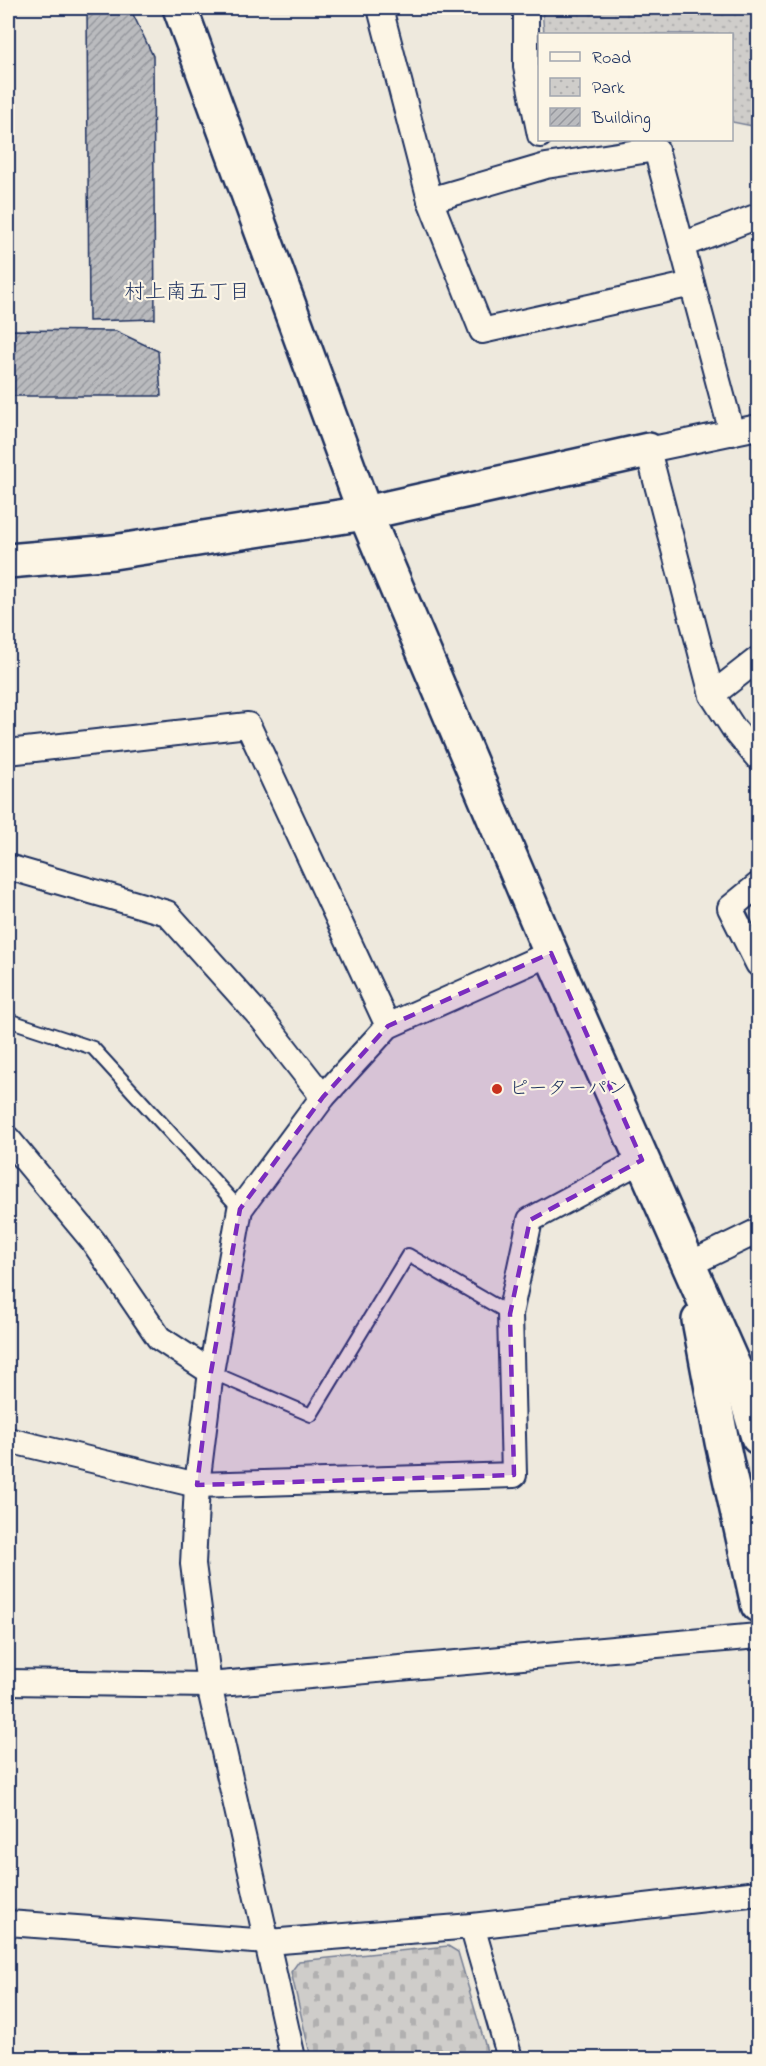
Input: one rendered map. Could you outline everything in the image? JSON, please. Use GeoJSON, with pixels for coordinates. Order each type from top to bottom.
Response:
{"type":"FeatureCollection","features":[{"type":"Feature","properties":{"kind":"street"},"geometry":{"type":"LineString","coordinates":[[180,8],[365,513],[551,953],[744,1390],[759,1437]]}},
{"type":"Feature","properties":{"kind":"street"},"geometry":{"type":"LineString","coordinates":[[380,8],[430,200],[482,331],[692,284]]}},
{"type":"Feature","properties":{"kind":"street"},"geometry":{"type":"LineString","coordinates":[[526,8],[526,67],[538,125]]}},
{"type":"Feature","properties":{"kind":"street"},"geometry":{"type":"LineString","coordinates":[[540,141],[546,166]]}},
{"type":"Feature","properties":{"kind":"street"},"geometry":{"type":"LineString","coordinates":[[430,200],[546,166],[656,149],[732,433]]}},
{"type":"Feature","properties":{"kind":"street"},"geometry":{"type":"LineString","coordinates":[[682,245],[759,216]]}},
{"type":"Feature","properties":{"kind":"street"},"geometry":{"type":"LineString","coordinates":[[8,561],[113,552],[365,513],[759,427]]}},
{"type":"Feature","properties":{"kind":"street"},"geometry":{"type":"LineString","coordinates":[[648,450],[712,695],[734,729],[759,758]]}},
{"type":"Feature","properties":{"kind":"street"},"geometry":{"type":"LineString","coordinates":[[712,695],[759,659]]}},
{"type":"Feature","properties":{"kind":"street"},"geometry":{"type":"LineString","coordinates":[[8,752],[248,725],[387,1026]]}},
{"type":"Feature","properties":{"kind":"street"},"geometry":{"type":"LineString","coordinates":[[8,867],[167,913],[263,1020],[323,1097]]}},
{"type":"Feature","properties":{"kind":"street"},"geometry":{"type":"LineString","coordinates":[[759,885],[730,908],[759,964]]}},
{"type":"Feature","properties":{"kind":"street"},"geometry":{"type":"LineString","coordinates":[[293,2058],[209,1685],[193,1564],[197,1485],[211,1372],[240,1209],[323,1097],[387,1026],[551,953]]}},
{"type":"Feature","properties":{"kind":"street"},"geometry":{"type":"LineString","coordinates":[[8,1139],[93,1240],[159,1338],[211,1372]]}},
{"type":"Feature","properties":{"kind":"street"},"geometry":{"type":"LineString","coordinates":[[8,1440],[197,1485],[514,1475],[510,1314],[530,1220],[642,1160]]}},
{"type":"Feature","properties":{"kind":"street"},"geometry":{"type":"LineString","coordinates":[[688,1265],[759,1231]]}},
{"type":"Feature","properties":{"kind":"street"},"geometry":{"type":"LineString","coordinates":[[688,1265],[722,1442],[759,1605]]}},
{"type":"Feature","properties":{"kind":"street"},"geometry":{"type":"LineString","coordinates":[[8,1682],[209,1685],[759,1636]]}},
{"type":"Feature","properties":{"kind":"street"},"geometry":{"type":"LineString","coordinates":[[8,1923],[268,1942],[472,1926],[759,1893]]}},
{"type":"Feature","properties":{"kind":"street"},"geometry":{"type":"LineString","coordinates":[[472,1926],[510,2058]]}},
{"type":"Feature","properties":{"kind":"lane"},"geometry":{"type":"LineString","coordinates":[[8,1020],[93,1048],[240,1209]]}},
{"type":"Feature","properties":{"kind":"lane"},"geometry":{"type":"LineString","coordinates":[[211,1372],[311,1415],[408,1255],[510,1314]]}},
{"type":"Feature","properties":{"kind":"highlighted area"},"geometry":{"type":"Polygon","coordinates":[[[551,953],[642,1160],[530,1220],[510,1314],[514,1475],[197,1485],[211,1372],[240,1209],[323,1097],[388,1026],[551,953]]]}},
{"type":"Feature","properties":{"kind":"green space"},"geometry":{"type":"Polygon","coordinates":[[[542,8],[758,8],[758,127],[733,122],[733,33],[544,33],[542,8]]]}},
{"type":"Feature","properties":{"kind":"green space"},"geometry":{"type":"Polygon","coordinates":[[[448,1946],[458,1952],[489,2058],[311,2058],[291,1972],[299,1961],[448,1946]]]}},
{"type":"Feature","properties":{"kind":"building"},"geometry":{"type":"Polygon","coordinates":[[[87,8],[130,8],[153,56],[155,319],[89,321],[87,8]]]}},
{"type":"Feature","properties":{"kind":"building"},"geometry":{"type":"Polygon","coordinates":[[[8,330],[116,331],[158,351],[161,396],[8,396],[8,330]]]}},
{"type":"Feature","properties":{"kind":"place","name":"ピーターパン"},"geometry":{"type":"Point","coordinates":[497,1089]}},
{"type":"Feature","properties":{"kind":"district","name":"村上南五丁目"},"geometry":{"type":"Point","coordinates":[187,293]}}]}
